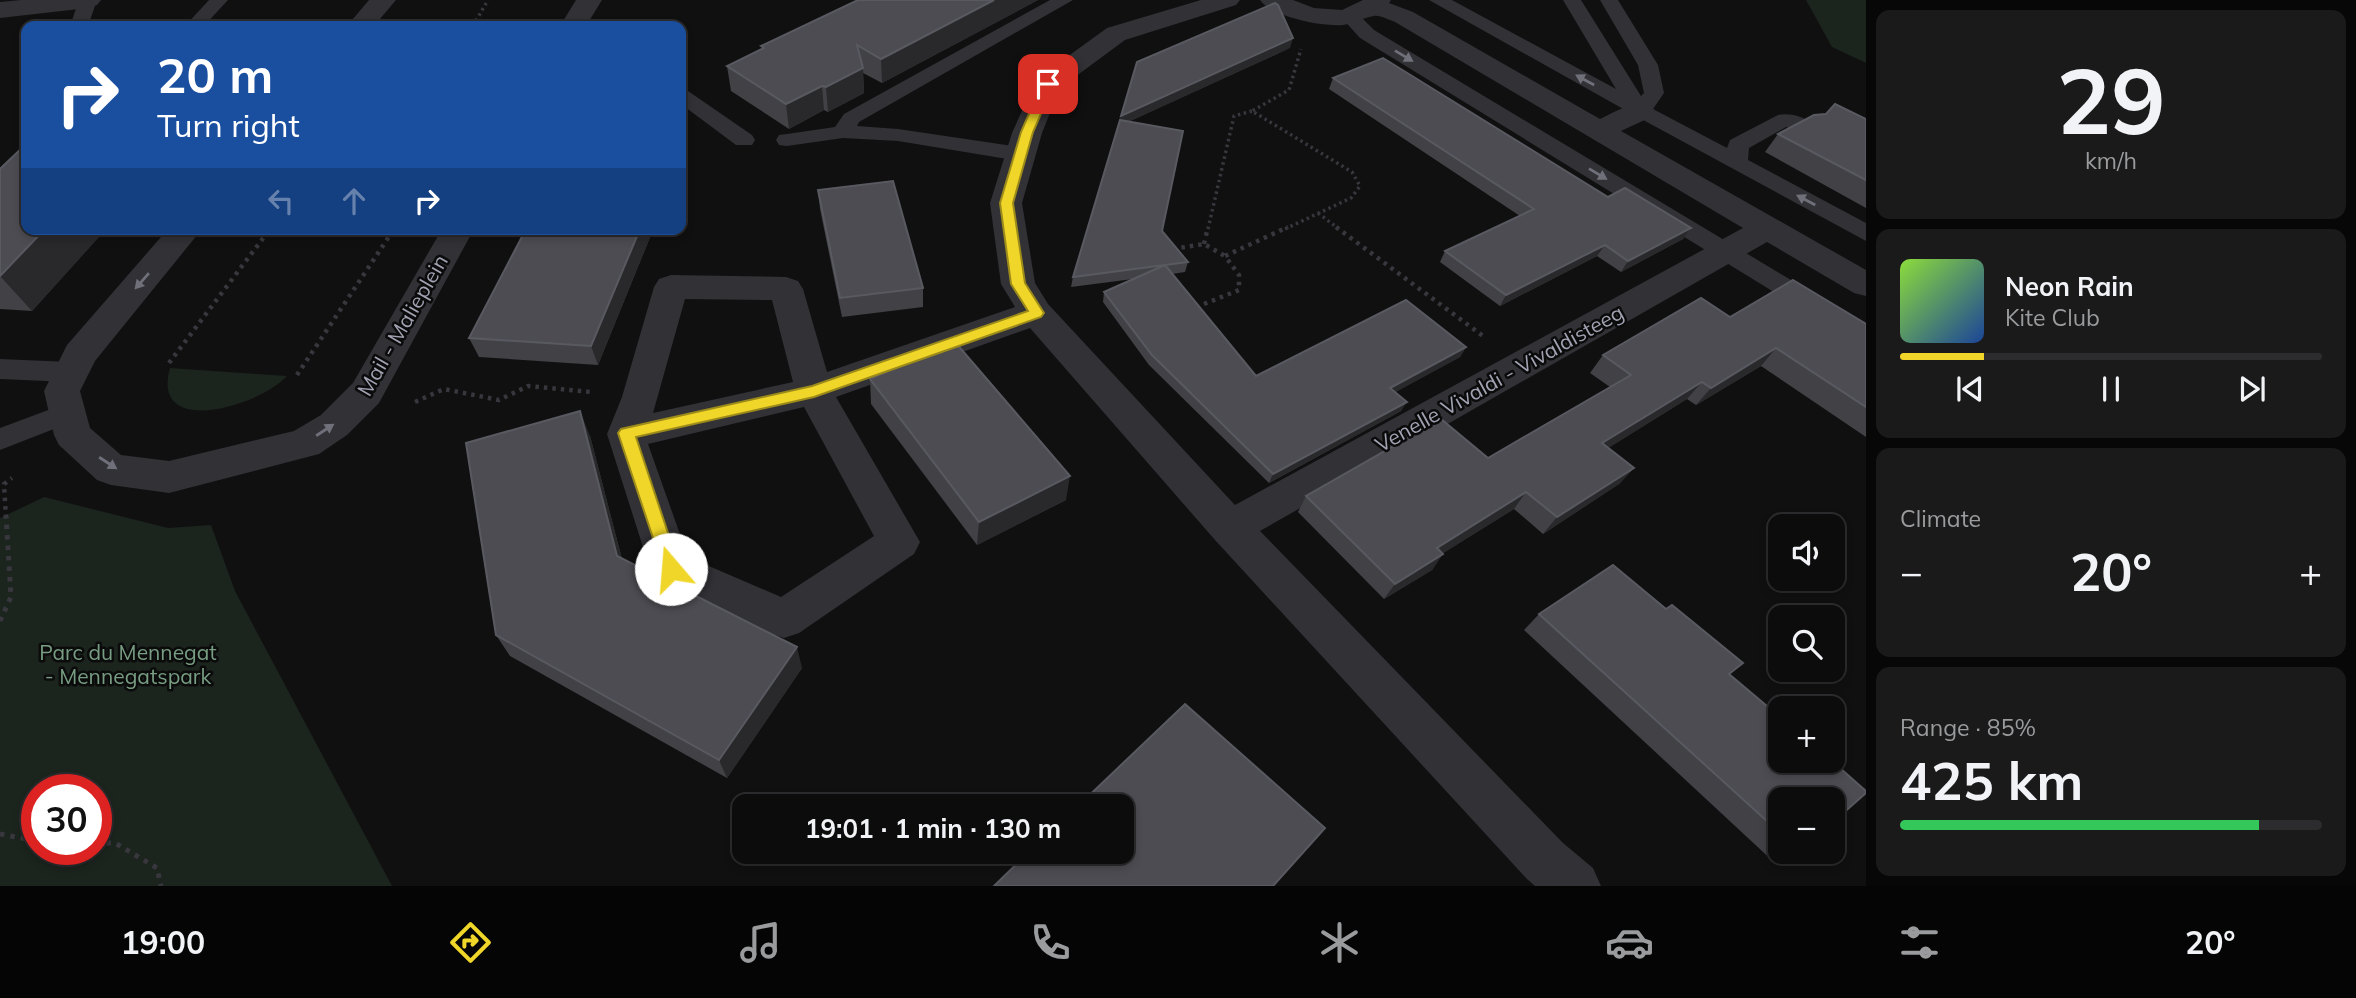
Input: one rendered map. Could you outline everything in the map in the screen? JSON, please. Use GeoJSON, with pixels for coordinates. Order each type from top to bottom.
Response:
{"type":"FeatureCollection","features":[{"type":"Feature","properties":{"kind":"street"},"geometry":{"type":"LineString","coordinates":[[0,10],[88,0]]}},
{"type":"Feature","properties":{"kind":"street"},"geometry":{"type":"LineString","coordinates":[[364,21],[383,0]]}},
{"type":"Feature","properties":{"kind":"street"},"geometry":{"type":"LineString","coordinates":[[576,21],[589,0]]}},
{"type":"Feature","properties":{"kind":"street"},"geometry":{"type":"LineString","coordinates":[[1227,0],[1116,34],[1048,84],[1020,154],[1006,203],[1018,284],[1036,313],[1536,874],[1575,886]]}},
{"type":"Feature","properties":{"kind":"street"},"geometry":{"type":"LineString","coordinates":[[1273,0],[1310,15],[1367,7],[1404,17],[1866,285]]}},
{"type":"Feature","properties":{"kind":"street"},"geometry":{"type":"LineString","coordinates":[[1601,129],[1641,110]]}},
{"type":"Feature","properties":{"kind":"street","name":"Venelle Vivaldi - Vivaldisteeg"},"geometry":{"type":"LineString","coordinates":[[1230,528],[1769,227]]}},
{"type":"Feature","properties":{"kind":"street"},"geometry":{"type":"LineString","coordinates":[[70,424],[62,391],[79,354],[181,235]]}},
{"type":"Feature","properties":{"kind":"street","name":"Mail - Malieplein"},"geometry":{"type":"LineString","coordinates":[[70,424],[111,469],[169,477],[305,443],[334,425],[366,393],[455,235]]}},
{"type":"Feature","properties":{"kind":"street"},"geometry":{"type":"LineString","coordinates":[[671,286],[786,289],[814,391],[899,542],[784,619],[671,569],[626,433],[641,397],[671,286]]}},
{"type":"Feature","properties":{"kind":"street"},"geometry":{"type":"LineString","coordinates":[[626,433],[814,391],[1036,313]]}},
{"type":"Feature","properties":{"kind":"lane"},"geometry":{"type":"LineString","coordinates":[[81,21],[88,0]]}},
{"type":"Feature","properties":{"kind":"lane"},"geometry":{"type":"LineString","coordinates":[[199,21],[219,0]]}},
{"type":"Feature","properties":{"kind":"lane"},"geometry":{"type":"LineString","coordinates":[[844,132],[851,118],[1064,0]]}},
{"type":"Feature","properties":{"kind":"lane"},"geometry":{"type":"LineString","coordinates":[[1438,0],[1866,233]]}},
{"type":"Feature","properties":{"kind":"lane"},"geometry":{"type":"LineString","coordinates":[[1572,0],[1609,64],[1641,110]]}},
{"type":"Feature","properties":{"kind":"lane"},"geometry":{"type":"LineString","coordinates":[[1609,0],[1648,65],[1654,93],[1641,110]]}},
{"type":"Feature","properties":{"kind":"lane"},"geometry":{"type":"LineString","coordinates":[[1367,7],[1367,34],[1866,337]]}},
{"type":"Feature","properties":{"kind":"lane"},"geometry":{"type":"LineString","coordinates":[[686,99],[744,140]]}},
{"type":"Feature","properties":{"kind":"lane"},"geometry":{"type":"LineString","coordinates":[[1737,163],[1738,145],[1773,125],[1785,119],[1804,126]]}},
{"type":"Feature","properties":{"kind":"lane"},"geometry":{"type":"LineString","coordinates":[[787,140],[844,132],[898,135],[1020,154]]}},
{"type":"Feature","properties":{"kind":"lane"},"geometry":{"type":"LineString","coordinates":[[0,369],[70,372]]}},
{"type":"Feature","properties":{"kind":"lane"},"geometry":{"type":"LineString","coordinates":[[0,439],[70,424]]}},
{"type":"Feature","properties":{"kind":"path"},"geometry":{"type":"LineString","coordinates":[[476,21],[488,0]]}},
{"type":"Feature","properties":{"kind":"path"},"geometry":{"type":"LineString","coordinates":[[1204,244],[1234,116],[1252,111],[1289,90],[1310,15]]}},
{"type":"Feature","properties":{"kind":"path"},"geometry":{"type":"LineString","coordinates":[[1225,256],[1351,198],[1360,186],[1352,172],[1252,111]]}},
{"type":"Feature","properties":{"kind":"path"},"geometry":{"type":"LineString","coordinates":[[1318,213],[1521,365]]}},
{"type":"Feature","properties":{"kind":"path"},"geometry":{"type":"LineString","coordinates":[[169,363],[265,235]]}},
{"type":"Feature","properties":{"kind":"path"},"geometry":{"type":"LineString","coordinates":[[297,375],[390,235]]}},
{"type":"Feature","properties":{"kind":"path"},"geometry":{"type":"LineString","coordinates":[[1169,250],[1204,244],[1225,256],[1239,275],[1239,290],[1204,304]]}},
{"type":"Feature","properties":{"kind":"path"},"geometry":{"type":"LineString","coordinates":[[444,389],[499,400],[528,386],[553,387]]}},
{"type":"Feature","properties":{"kind":"path"},"geometry":{"type":"LineString","coordinates":[[0,621],[11,597],[4,484],[70,424]]}},
{"type":"Feature","properties":{"kind":"path"},"geometry":{"type":"LineString","coordinates":[[0,834],[21,838]]}},
{"type":"Feature","properties":{"kind":"path"},"geometry":{"type":"LineString","coordinates":[[112,843],[157,868],[161,886]]}},
{"type":"Feature","properties":{"kind":"green space"},"geometry":{"type":"Polygon","coordinates":[[[1806,0],[1866,0],[1866,63],[1832,47],[1806,0]]]}},
{"type":"Feature","properties":{"kind":"green space"},"geometry":{"type":"Polygon","coordinates":[[[170,368],[287,376],[255,397],[233,405],[211,410],[191,410],[176,403],[168,390],[170,368]]]}},
{"type":"Feature","properties":{"kind":"green space","name":"Parc du Mennegat - Mennegatspark"},"geometry":{"type":"Polygon","coordinates":[[[44,497],[168,528],[211,525],[235,591],[392,886],[0,886],[0,518],[44,497]]]}},
{"type":"Feature","properties":{"kind":"building"},"geometry":{"type":"Polygon","coordinates":[[[858,0],[994,0],[881,59],[857,45],[863,68],[786,104],[727,66],[764,48],[761,46],[858,0]]]}},
{"type":"Feature","properties":{"kind":"building"},"geometry":{"type":"Polygon","coordinates":[[[1275,3],[1293,38],[1121,116],[1137,62],[1275,3]]]}},
{"type":"Feature","properties":{"kind":"building"},"geometry":{"type":"Polygon","coordinates":[[[1383,58],[1608,197],[1625,188],[1691,228],[1628,261],[1605,245],[1506,295],[1445,251],[1534,209],[1333,78],[1383,58]]]}},
{"type":"Feature","properties":{"kind":"building"},"geometry":{"type":"Polygon","coordinates":[[[1835,104],[1866,119],[1866,180],[1778,134],[1814,115],[1826,114],[1835,104]]]}},
{"type":"Feature","properties":{"kind":"building"},"geometry":{"type":"Polygon","coordinates":[[[1120,120],[1183,131],[1162,231],[1188,262],[1073,277],[1120,120]]]}},
{"type":"Feature","properties":{"kind":"building"},"geometry":{"type":"Polygon","coordinates":[[[21,149],[21,235],[39,235],[0,276],[0,169],[21,149]]]}},
{"type":"Feature","properties":{"kind":"building"},"geometry":{"type":"Polygon","coordinates":[[[893,181],[923,288],[840,298],[818,190],[893,181]]]}},
{"type":"Feature","properties":{"kind":"building"},"geometry":{"type":"Polygon","coordinates":[[[523,235],[637,235],[591,346],[469,338],[523,235]]]}},
{"type":"Feature","properties":{"kind":"building"},"geometry":{"type":"Polygon","coordinates":[[[1165,265],[1256,376],[1406,300],[1466,347],[1390,388],[1407,402],[1273,474],[1152,355],[1104,292],[1165,265]]]}},
{"type":"Feature","properties":{"kind":"building"},"geometry":{"type":"Polygon","coordinates":[[[1793,280],[1866,324],[1866,407],[1776,348],[1711,388],[1702,382],[1602,443],[1634,468],[1557,517],[1526,492],[1437,548],[1443,554],[1395,584],[1306,496],[1441,419],[1488,458],[1631,375],[1603,355],[1701,298],[1730,317],[1793,280]]]}},
{"type":"Feature","properties":{"kind":"building"},"geometry":{"type":"Polygon","coordinates":[[[955,342],[1070,476],[979,522],[870,379],[955,342]]]}},
{"type":"Feature","properties":{"kind":"building"},"geometry":{"type":"Polygon","coordinates":[[[580,411],[617,556],[797,647],[719,760],[496,635],[466,443],[580,411]]]}},
{"type":"Feature","properties":{"kind":"building"},"geometry":{"type":"Polygon","coordinates":[[[1613,565],[1666,609],[1672,605],[1743,663],[1729,674],[1768,707],[1768,773],[1845,772],[1866,793],[1845,812],[1845,787],[1768,787],[1768,822],[1539,614],[1613,565]]]}},
{"type":"Feature","properties":{"kind":"building"},"geometry":{"type":"Polygon","coordinates":[[[1185,704],[1325,828],[1273,886],[994,886],[1017,864],[1134,864],[1134,794],[1091,794],[1185,704]]]}},
{"type":"Feature","properties":{"kind":"route"},"geometry":{"type":"LineString","coordinates":[[671,569],[626,433],[814,391],[1036,313],[1018,284],[1006,203],[1027,132],[1048,84]]}}]}
